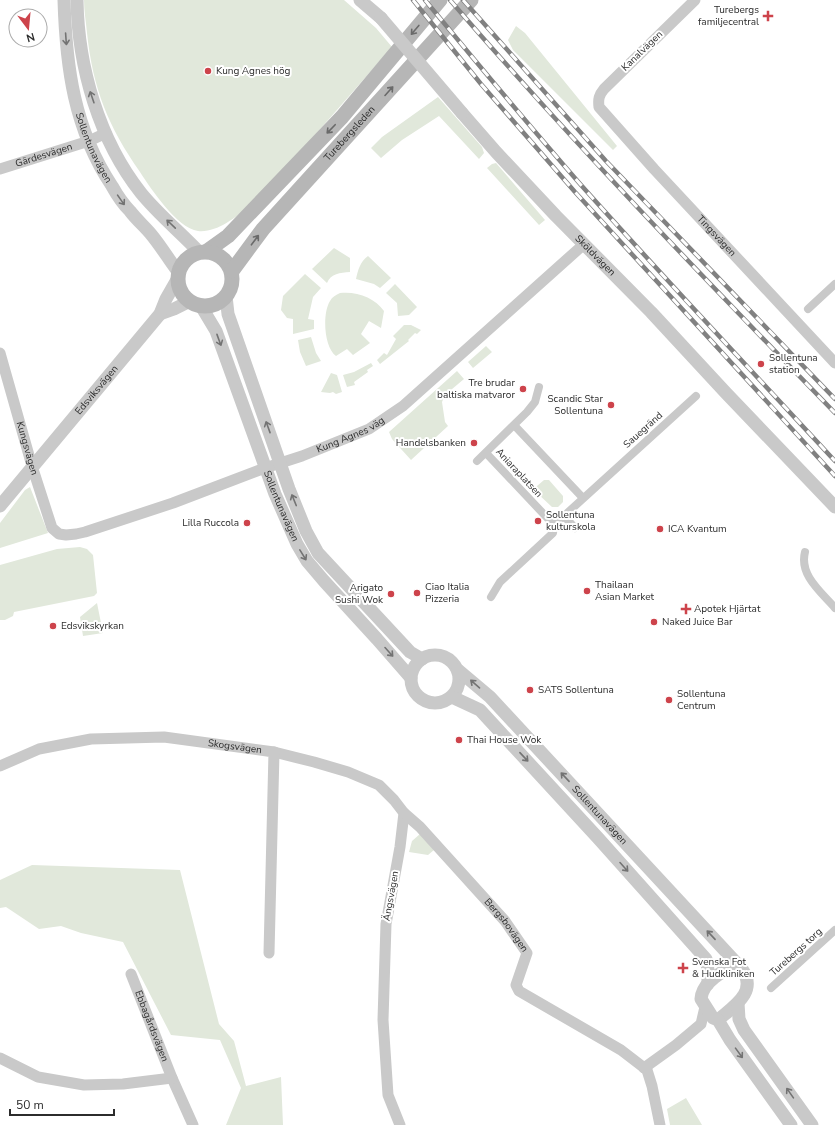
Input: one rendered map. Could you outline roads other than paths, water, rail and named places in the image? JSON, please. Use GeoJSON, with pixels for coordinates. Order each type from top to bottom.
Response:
{"type":"FeatureCollection","features":[{"type":"Feature","properties":{"kind":"main road","name":"Turebergsleden"},"geometry":{"type":"LineString","coordinates":[[178,275],[181,266],[187,258],[203,251],[228,236],[342,117],[440,0]]}},
{"type":"Feature","properties":{"kind":"main road","name":"Turebergsleden"},"geometry":{"type":"LineString","coordinates":[[226,296],[232,286],[232,271],[263,230],[471,0]]}},
{"type":"Feature","properties":{"kind":"main road"},"geometry":{"type":"LineString","coordinates":[[203,251],[216,254],[225,259],[232,271]]}},
{"type":"Feature","properties":{"kind":"main road"},"geometry":{"type":"LineString","coordinates":[[178,275],[180,290],[185,297],[196,303],[213,305],[221,301],[226,296]]}},
{"type":"Feature","properties":{"kind":"street","name":"Sollentunavägen"},"geometry":{"type":"LineString","coordinates":[[64,0],[65,37],[68,67],[74,96],[88,141],[111,185],[129,210],[151,234],[178,275]]}},
{"type":"Feature","properties":{"kind":"street","name":"Sollentunavägen"},"geometry":{"type":"LineString","coordinates":[[78,0],[77,20],[81,52],[88,84],[106,134],[123,166],[141,193],[157,211],[203,251]]}},
{"type":"Feature","properties":{"kind":"street","name":"Sköldvägen"},"geometry":{"type":"LineString","coordinates":[[360,0],[381,18],[496,152],[583,245],[651,312],[731,399],[835,507]]}},
{"type":"Feature","properties":{"kind":"street","name":"Kanalvägen"},"geometry":{"type":"LineString","coordinates":[[599,107],[598,101],[604,88],[695,0]]}},
{"type":"Feature","properties":{"kind":"street","name":"Tingsvägen"},"geometry":{"type":"LineString","coordinates":[[599,107],[654,169],[835,363]]}},
{"type":"Feature","properties":{"kind":"street","name":"Gärdesvägen"},"geometry":{"type":"LineString","coordinates":[[0,169],[106,134]]}},
{"type":"Feature","properties":{"kind":"street","name":"Kung Agnes väg"},"geometry":{"type":"LineString","coordinates":[[66,535],[85,532],[173,503],[265,468],[281,464],[369,428],[403,406],[583,245]]}},
{"type":"Feature","properties":{"kind":"street","name":"Edsviksvägen"},"geometry":{"type":"LineString","coordinates":[[0,506],[160,314],[178,275]]}},
{"type":"Feature","properties":{"kind":"street"},"geometry":{"type":"LineString","coordinates":[[808,308],[835,284]]}},
{"type":"Feature","properties":{"kind":"street","name":"Sollentunavägen"},"geometry":{"type":"LineString","coordinates":[[226,296],[228,314],[306,531],[318,553],[410,652],[422,659]]}},
{"type":"Feature","properties":{"kind":"street","name":"Sollentunavägen"},"geometry":{"type":"LineString","coordinates":[[196,303],[216,331],[265,468],[297,544],[307,561],[411,678]]}},
{"type":"Feature","properties":{"kind":"street"},"geometry":{"type":"LineString","coordinates":[[160,314],[196,303]]}},
{"type":"Feature","properties":{"kind":"street","name":"Kungsvägen"},"geometry":{"type":"LineString","coordinates":[[0,353],[32,466],[52,528],[58,534],[66,535]]}},
{"type":"Feature","properties":{"kind":"street"},"geometry":{"type":"LineString","coordinates":[[477,461],[536,402],[539,387]]}},
{"type":"Feature","properties":{"kind":"street","name":"Sauegränd"},"geometry":{"type":"LineString","coordinates":[[491,597],[500,582],[554,533],[554,525],[696,396]]}},
{"type":"Feature","properties":{"kind":"street"},"geometry":{"type":"LineString","coordinates":[[514,425],[583,498]]}},
{"type":"Feature","properties":{"kind":"street","name":"Aniaraplatsen"},"geometry":{"type":"LineString","coordinates":[[486,453],[554,525]]}},
{"type":"Feature","properties":{"kind":"street"},"geometry":{"type":"LineString","coordinates":[[564,516],[575,528]]}},
{"type":"Feature","properties":{"kind":"street"},"geometry":{"type":"LineString","coordinates":[[805,552],[804,558],[807,574],[835,608]]}},
{"type":"Feature","properties":{"kind":"street"},"geometry":{"type":"LineString","coordinates":[[435,654],[446,656],[453,661],[458,670],[460,682],[457,692],[443,701],[428,702],[420,698],[414,690],[411,678],[412,672],[416,664],[427,656],[435,654]]}},
{"type":"Feature","properties":{"kind":"street","name":"Sollentunavägen"},"geometry":{"type":"LineString","coordinates":[[458,670],[490,697],[745,973],[748,988],[738,1003],[716,1019]]}},
{"type":"Feature","properties":{"kind":"street","name":"Sollentunavägen"},"geometry":{"type":"LineString","coordinates":[[452,696],[480,710],[706,959],[708,984],[701,994],[701,999],[705,1007]]}},
{"type":"Feature","properties":{"kind":"street","name":"Skogsvägen"},"geometry":{"type":"LineString","coordinates":[[0,766],[39,749],[91,738],[164,737],[274,752],[269,952]]}},
{"type":"Feature","properties":{"kind":"street"},"geometry":{"type":"LineString","coordinates":[[274,752],[348,772],[379,785],[404,813]]}},
{"type":"Feature","properties":{"kind":"street","name":"Bergsbovägen"},"geometry":{"type":"LineString","coordinates":[[404,813],[425,833],[505,920],[527,953],[516,985],[519,992],[621,1050],[644,1068],[652,1086],[660,1125]]}},
{"type":"Feature","properties":{"kind":"street","name":"Ängsvägen"},"geometry":{"type":"LineString","coordinates":[[400,1125],[388,1095],[383,1020],[386,924],[400,847],[404,813]]}},
{"type":"Feature","properties":{"kind":"street","name":"Turebergs torg"},"geometry":{"type":"LineString","coordinates":[[771,988],[835,930]]}},
{"type":"Feature","properties":{"kind":"street"},"geometry":{"type":"LineString","coordinates":[[708,984],[718,974],[738,964]]}},
{"type":"Feature","properties":{"kind":"street","name":"Ebbagårdsvägen"},"geometry":{"type":"LineString","coordinates":[[131,974],[172,1078],[193,1125]]}},
{"type":"Feature","properties":{"kind":"street"},"geometry":{"type":"LineString","coordinates":[[738,1003],[739,1019],[744,1030],[812,1125]]}},
{"type":"Feature","properties":{"kind":"street"},"geometry":{"type":"LineString","coordinates":[[644,1068],[676,1045],[701,1024],[705,1007]]}},
{"type":"Feature","properties":{"kind":"street"},"geometry":{"type":"LineString","coordinates":[[705,1007],[716,1019],[790,1125]]}},
{"type":"Feature","properties":{"kind":"street"},"geometry":{"type":"LineString","coordinates":[[676,1045],[700,1031],[716,1019]]}},
{"type":"Feature","properties":{"kind":"street"},"geometry":{"type":"LineString","coordinates":[[0,1058],[38,1077],[84,1085],[123,1084],[172,1078]]}},
{"type":"Feature","properties":{"kind":"railway"},"geometry":{"type":"LineString","coordinates":[[413,0],[481,84],[575,192],[835,476]]}},
{"type":"Feature","properties":{"kind":"railway"},"geometry":{"type":"LineString","coordinates":[[425,0],[581,185],[675,289],[835,461]]}},
{"type":"Feature","properties":{"kind":"railway"},"geometry":{"type":"LineString","coordinates":[[450,0],[591,158],[835,413]]}},
{"type":"Feature","properties":{"kind":"railway"},"geometry":{"type":"LineString","coordinates":[[463,0],[606,161],[835,399]]}},
{"type":"Feature","properties":{"kind":"place","name":"Turebergs familjecentral"},"geometry":{"type":"Point","coordinates":[768,16]}},
{"type":"Feature","properties":{"kind":"place","name":"Kung Agnes hög"},"geometry":{"type":"Point","coordinates":[208,71]}},
{"type":"Feature","properties":{"kind":"place","name":"Sollentuna station"},"geometry":{"type":"Point","coordinates":[761,364]}},
{"type":"Feature","properties":{"kind":"place","name":"Tre brudar baltiska matvaror"},"geometry":{"type":"Point","coordinates":[523,389]}},
{"type":"Feature","properties":{"kind":"place","name":"Scandic Star Sollentuna"},"geometry":{"type":"Point","coordinates":[611,405]}},
{"type":"Feature","properties":{"kind":"place","name":"Handelsbanken"},"geometry":{"type":"Point","coordinates":[474,443]}},
{"type":"Feature","properties":{"kind":"place","name":"Sollentuna kulturskola"},"geometry":{"type":"Point","coordinates":[538,521]}},
{"type":"Feature","properties":{"kind":"place","name":"Lilla Ruccola"},"geometry":{"type":"Point","coordinates":[247,523]}},
{"type":"Feature","properties":{"kind":"place","name":"ICA Kvantum"},"geometry":{"type":"Point","coordinates":[660,529]}},
{"type":"Feature","properties":{"kind":"place","name":"Thailaan Asian Market"},"geometry":{"type":"Point","coordinates":[587,591]}},
{"type":"Feature","properties":{"kind":"place","name":"Ciao Italia Pizzeria"},"geometry":{"type":"Point","coordinates":[417,593]}},
{"type":"Feature","properties":{"kind":"place","name":"Arigato Sushi Wok"},"geometry":{"type":"Point","coordinates":[391,594]}},
{"type":"Feature","properties":{"kind":"place","name":"Apotek Hjärtat"},"geometry":{"type":"Point","coordinates":[686,609]}},
{"type":"Feature","properties":{"kind":"place","name":"Naked Juice Bar"},"geometry":{"type":"Point","coordinates":[654,622]}},
{"type":"Feature","properties":{"kind":"place","name":"Edsvikskyrkan"},"geometry":{"type":"Point","coordinates":[53,626]}},
{"type":"Feature","properties":{"kind":"place","name":"SATS Sollentuna"},"geometry":{"type":"Point","coordinates":[530,690]}},
{"type":"Feature","properties":{"kind":"place","name":"Sollentuna Centrum"},"geometry":{"type":"Point","coordinates":[669,700]}},
{"type":"Feature","properties":{"kind":"place","name":"Thai House Wok"},"geometry":{"type":"Point","coordinates":[459,740]}},
{"type":"Feature","properties":{"kind":"place","name":"Svenska Fot & Hudkliniken"},"geometry":{"type":"Point","coordinates":[683,968]}}]}
